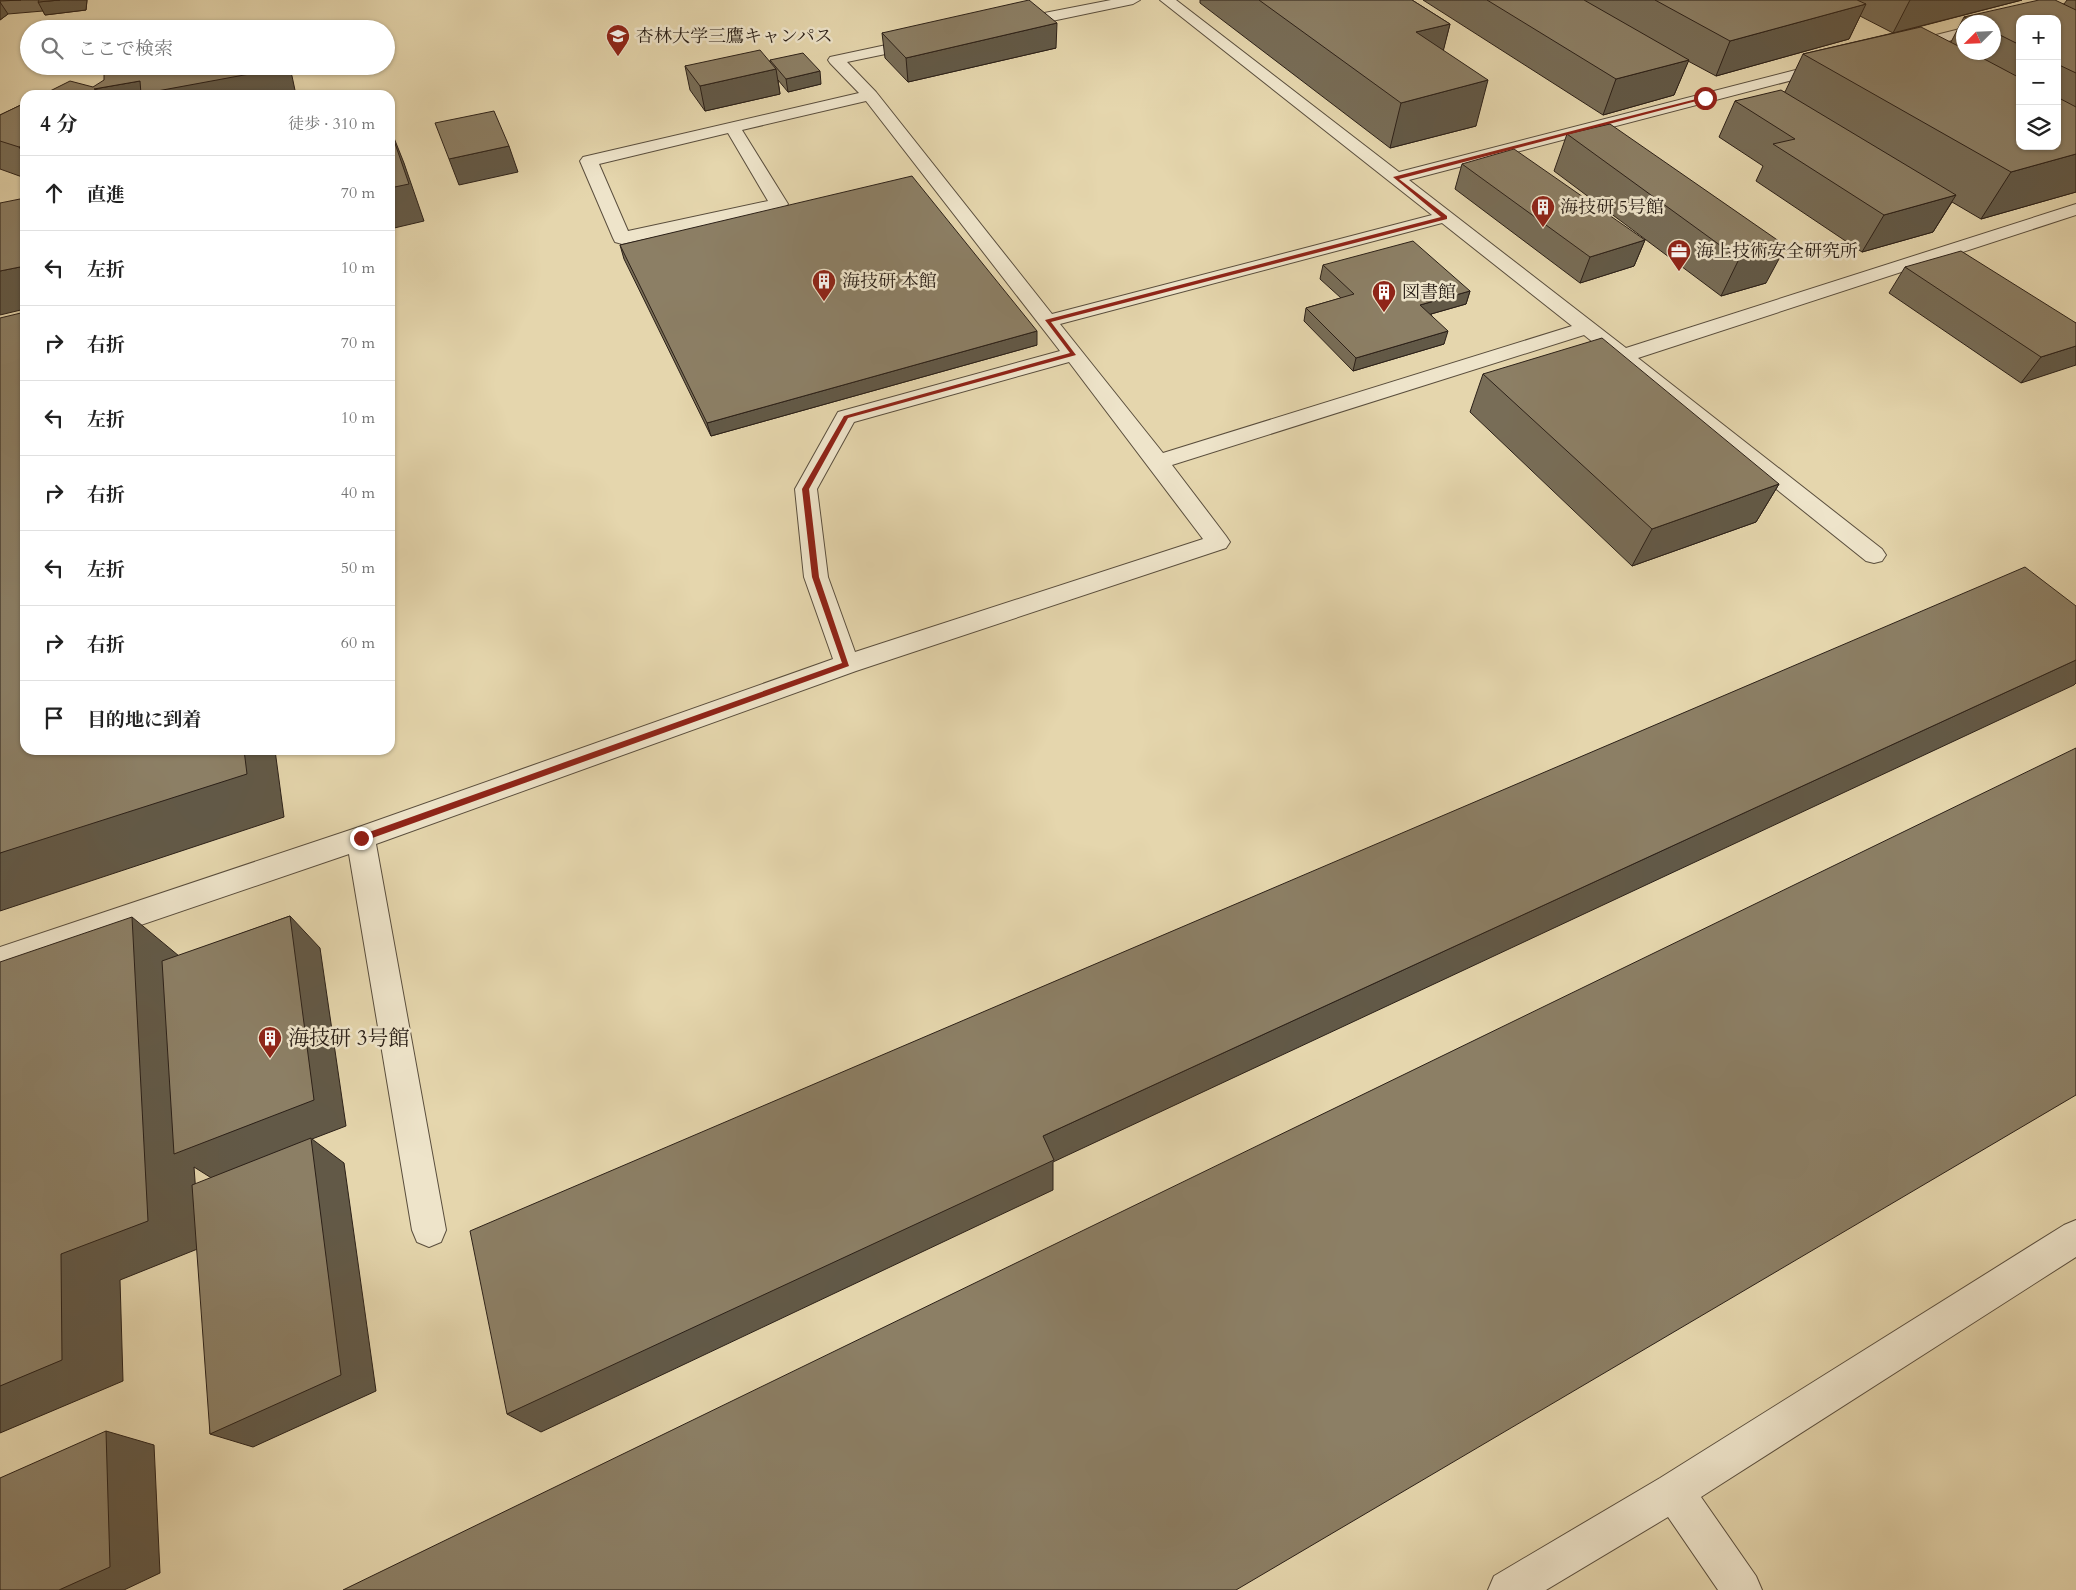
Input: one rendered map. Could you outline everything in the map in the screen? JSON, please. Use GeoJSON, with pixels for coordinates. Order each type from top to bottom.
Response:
{"type":"FeatureCollection","features":[{"type":"Feature","properties":{"kind":"lane"},"geometry":{"type":"LineString","coordinates":[[999,27],[1133,0]]}},
{"type":"Feature","properties":{"kind":"lane"},"geometry":{"type":"LineString","coordinates":[[1167,0],[1623,356],[1874,555]]}},
{"type":"Feature","properties":{"kind":"lane"},"geometry":{"type":"LineString","coordinates":[[1887,51],[1956,34]]}},
{"type":"Feature","properties":{"kind":"lane"},"geometry":{"type":"LineString","coordinates":[[0,960],[361,838],[847,664],[1218,542],[1074,354],[870,96],[836,60],[932,41]]}},
{"type":"Feature","properties":{"kind":"lane"},"geometry":{"type":"LineString","coordinates":[[1395,178],[1849,61]]}},
{"type":"Feature","properties":{"kind":"lane"},"geometry":{"type":"LineString","coordinates":[[1689,88],[1705,98]]}},
{"type":"Feature","properties":{"kind":"lane"},"geometry":{"type":"LineString","coordinates":[[732,127],[779,204],[622,238],[589,160],[732,127],[870,96]]}},
{"type":"Feature","properties":{"kind":"lane"},"geometry":{"type":"LineString","coordinates":[[1623,356],[2076,209]]}},
{"type":"Feature","properties":{"kind":"lane"},"geometry":{"type":"LineString","coordinates":[[1047,321],[1445,217]]}},
{"type":"Feature","properties":{"kind":"lane"},"geometry":{"type":"LineString","coordinates":[[1158,462],[1587,328]]}},
{"type":"Feature","properties":{"kind":"lane"},"geometry":{"type":"LineString","coordinates":[[847,664],[816,577],[806,489],[846,417],[1074,354]]}},
{"type":"Feature","properties":{"kind":"lane"},"geometry":{"type":"LineString","coordinates":[[361,838],[429,1230]]}},
{"type":"Feature","properties":{"kind":"lane"},"geometry":{"type":"LineString","coordinates":[[1508,1590],[1674,1492],[2076,1237]]}},
{"type":"Feature","properties":{"kind":"lane"},"geometry":{"type":"LineString","coordinates":[[1674,1492],[1742,1590]]}},
{"type":"Feature","properties":{"kind":"building"},"geometry":{"type":"Polygon","coordinates":[[[39,0],[60,0],[38,2],[39,0]]]}},
{"type":"Feature","properties":{"kind":"building"},"geometry":{"type":"Polygon","coordinates":[[[1029,0],[1057,23],[906,58],[882,33],[1029,0]]]}},
{"type":"Feature","properties":{"kind":"building"},"geometry":{"type":"Polygon","coordinates":[[[1259,0],[1412,0],[1450,24],[1416,32],[1488,80],[1401,103],[1259,0]]]}},
{"type":"Feature","properties":{"kind":"building"},"geometry":{"type":"Polygon","coordinates":[[[1487,0],[1584,0],[1689,60],[1616,79],[1487,0]]]}},
{"type":"Feature","properties":{"kind":"building"},"geometry":{"type":"Polygon","coordinates":[[[1655,0],[1857,0],[1866,4],[1730,41],[1655,0]]]}},
{"type":"Feature","properties":{"kind":"building"},"geometry":{"type":"Polygon","coordinates":[[[2039,0],[2055,0],[2076,10],[2076,73],[2061,66],[2061,15],[2016,15],[2016,43],[2001,36],[2001,15],[1973,15],[2039,0]]]}},
{"type":"Feature","properties":{"kind":"building"},"geometry":{"type":"Polygon","coordinates":[[[1921,27],[1956,45],[1956,60],[1986,60],[2016,76],[2016,150],[2061,150],[2061,99],[2076,107],[2076,154],[2011,172],[1803,54],[1921,27]]]}},
{"type":"Feature","properties":{"kind":"building"},"geometry":{"type":"Polygon","coordinates":[[[760,50],[776,69],[700,86],[685,66],[760,50]]]}},
{"type":"Feature","properties":{"kind":"building"},"geometry":{"type":"Polygon","coordinates":[[[803,53],[820,71],[786,79],[770,60],[803,53]]]}},
{"type":"Feature","properties":{"kind":"building"},"geometry":{"type":"Polygon","coordinates":[[[104,75],[244,75],[163,90],[141,90],[140,81],[94,89],[97,90],[52,90],[70,81],[93,87],[104,80],[104,75]]]}},
{"type":"Feature","properties":{"kind":"building"},"geometry":{"type":"Polygon","coordinates":[[[1781,90],[1956,195],[1884,215],[1773,144],[1795,139],[1735,101],[1781,90]]]}},
{"type":"Feature","properties":{"kind":"building"},"geometry":{"type":"Polygon","coordinates":[[[20,105],[20,147],[0,141],[0,115],[20,105]]]}},
{"type":"Feature","properties":{"kind":"building"},"geometry":{"type":"Polygon","coordinates":[[[494,111],[509,146],[449,159],[435,123],[494,111]]]}},
{"type":"Feature","properties":{"kind":"building"},"geometry":{"type":"Polygon","coordinates":[[[1610,124],[1786,246],[1739,259],[1567,134],[1610,124]]]}},
{"type":"Feature","properties":{"kind":"building"},"geometry":{"type":"Polygon","coordinates":[[[395,143],[409,184],[395,187],[395,143]]]}},
{"type":"Feature","properties":{"kind":"building"},"geometry":{"type":"Polygon","coordinates":[[[1514,149],[1645,240],[1590,257],[1462,164],[1514,149]]]}},
{"type":"Feature","properties":{"kind":"building","name":"海技研 本館"},"geometry":{"type":"Polygon","coordinates":[[[912,176],[1037,331],[707,423],[620,245],[912,176]]]}},
{"type":"Feature","properties":{"kind":"building"},"geometry":{"type":"Polygon","coordinates":[[[20,199],[20,267],[0,271],[0,203],[20,199]]]}},
{"type":"Feature","properties":{"kind":"building","name":"図書館"},"geometry":{"type":"Polygon","coordinates":[[[1413,241],[1470,291],[1420,305],[1448,331],[1356,358],[1306,308],[1354,294],[1323,265],[1413,241]]]}},
{"type":"Feature","properties":{"kind":"building"},"geometry":{"type":"Polygon","coordinates":[[[1961,251],[2076,323],[2076,346],[2041,357],[1905,267],[1961,251]]]}},
{"type":"Feature","properties":{"kind":"building"},"geometry":{"type":"Polygon","coordinates":[[[20,313],[20,755],[245,755],[247,774],[0,853],[0,318],[20,313]]]}},
{"type":"Feature","properties":{"kind":"building"},"geometry":{"type":"Polygon","coordinates":[[[1602,338],[1779,484],[1652,529],[1483,374],[1602,338]]]}},
{"type":"Feature","properties":{"kind":"building"},"geometry":{"type":"Polygon","coordinates":[[[2025,567],[2076,606],[2076,660],[1043,1136],[1054,1160],[507,1414],[470,1231],[2025,567]]]}},
{"type":"Feature","properties":{"kind":"building"},"geometry":{"type":"Polygon","coordinates":[[[2076,748],[2076,1095],[1236,1590],[343,1590],[2076,748]]]}},
{"type":"Feature","properties":{"kind":"building"},"geometry":{"type":"Polygon","coordinates":[[[290,916],[314,1100],[174,1154],[162,961],[290,916]]]}},
{"type":"Feature","properties":{"kind":"building"},"geometry":{"type":"Polygon","coordinates":[[[132,917],[148,1221],[61,1254],[62,1360],[0,1386],[0,962],[132,917]]]}},
{"type":"Feature","properties":{"kind":"building"},"geometry":{"type":"Polygon","coordinates":[[[311,1138],[341,1375],[210,1434],[192,1185],[311,1138]]]}},
{"type":"Feature","properties":{"kind":"building"},"geometry":{"type":"Polygon","coordinates":[[[106,1431],[110,1567],[59,1590],[0,1590],[0,1478],[106,1431]]]}},
{"type":"Feature","properties":{"kind":"place","name":"杏林大学三鷹キャンパス"},"geometry":{"type":"Point","coordinates":[618,57]}},
{"type":"Feature","properties":{"kind":"place","name":"海技研 5号館"},"geometry":{"type":"Point","coordinates":[1543,228]}},
{"type":"Feature","properties":{"kind":"place","name":"海上技術安全研究所"},"geometry":{"type":"Point","coordinates":[1679,272]}},
{"type":"Feature","properties":{"kind":"place","name":"海技研 本館"},"geometry":{"type":"Point","coordinates":[824,302]}},
{"type":"Feature","properties":{"kind":"place","name":"図書館"},"geometry":{"type":"Point","coordinates":[1384,313]}},
{"type":"Feature","properties":{"kind":"place","name":"海技研 3号館"},"geometry":{"type":"Point","coordinates":[270,1059]}},
{"type":"Feature","properties":{"kind":"route"},"geometry":{"type":"LineString","coordinates":[[361,838],[847,664],[816,577],[806,489],[846,417],[1074,354],[1047,321],[1445,217],[1395,178],[1705,98]]}}]}
